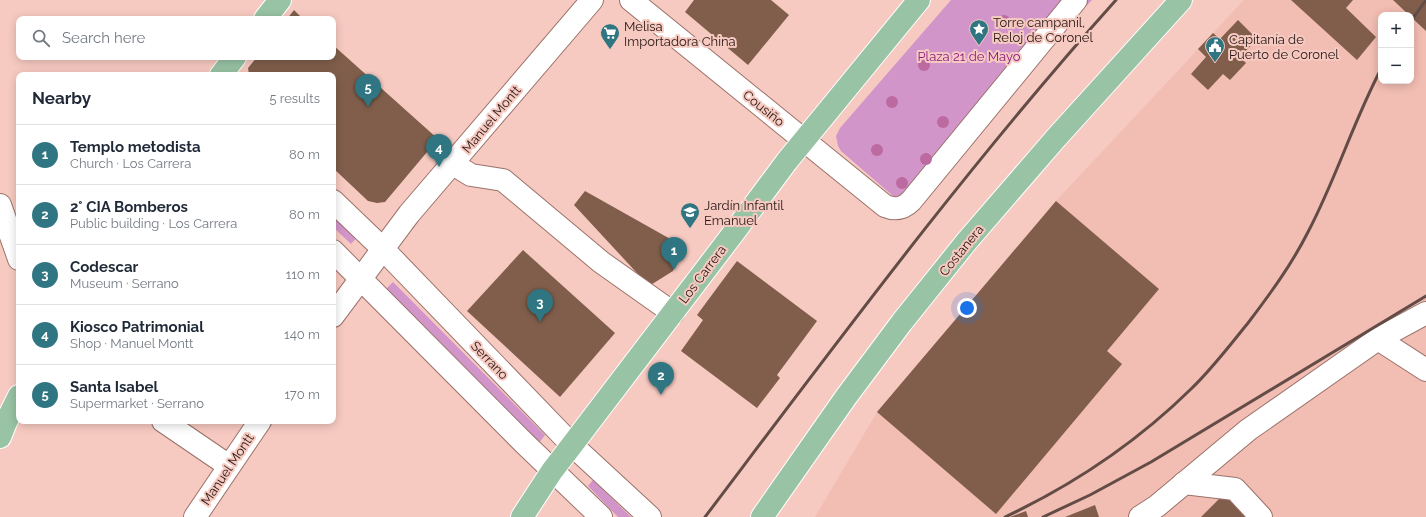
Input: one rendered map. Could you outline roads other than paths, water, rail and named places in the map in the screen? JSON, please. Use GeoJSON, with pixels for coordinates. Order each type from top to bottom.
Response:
{"type":"FeatureCollection","features":[{"type":"Feature","properties":{"kind":"main road"},"geometry":{"type":"LineString","coordinates":[[267,16],[280,0]]}},
{"type":"Feature","properties":{"kind":"main road","name":"Los Carrera"},"geometry":{"type":"LineString","coordinates":[[522,517],[552,471],[803,140],[919,0]]}},
{"type":"Feature","properties":{"kind":"main road","name":"Costanera"},"geometry":{"type":"LineString","coordinates":[[762,517],[846,397],[902,322],[967,241],[1056,138],[1181,0]]}},
{"type":"Feature","properties":{"kind":"main road"},"geometry":{"type":"LineString","coordinates":[[223,72],[233,60]]}},
{"type":"Feature","properties":{"kind":"main road"},"geometry":{"type":"LineString","coordinates":[[0,436],[16,402]]}},
{"type":"Feature","properties":{"kind":"street","name":"Manuel Montt"},"geometry":{"type":"LineString","coordinates":[[336,312],[409,214],[592,0]]}},
{"type":"Feature","properties":{"kind":"street","name":"Cousiño"},"geometry":{"type":"LineString","coordinates":[[631,0],[885,206],[892,209],[899,209],[906,206],[911,201],[1076,0]]}},
{"type":"Feature","properties":{"kind":"street"},"geometry":{"type":"LineString","coordinates":[[453,164],[471,175],[503,180],[601,262],[673,313]]}},
{"type":"Feature","properties":{"kind":"street","name":"Serrano"},"geometry":{"type":"LineString","coordinates":[[336,204],[383,250],[572,445],[650,517]]}},
{"type":"Feature","properties":{"kind":"street"},"geometry":{"type":"LineString","coordinates":[[0,205],[16,250]]}},
{"type":"Feature","properties":{"kind":"street"},"geometry":{"type":"LineString","coordinates":[[336,254],[552,471],[601,517]]}},
{"type":"Feature","properties":{"kind":"street"},"geometry":{"type":"LineString","coordinates":[[1140,517],[1157,506],[1248,430],[1378,339],[1426,312]]}},
{"type":"Feature","properties":{"kind":"street"},"geometry":{"type":"LineString","coordinates":[[1378,339],[1426,370]]}},
{"type":"Feature","properties":{"kind":"street"},"geometry":{"type":"LineString","coordinates":[[167,424],[230,466]]}},
{"type":"Feature","properties":{"kind":"street","name":"Manuel Montt"},"geometry":{"type":"LineString","coordinates":[[195,517],[258,424]]}},
{"type":"Feature","properties":{"kind":"street"},"geometry":{"type":"LineString","coordinates":[[1184,483],[1235,489],[1261,517]]}},
{"type":"Feature","properties":{"kind":"railway"},"geometry":{"type":"LineString","coordinates":[[705,517],[855,319],[956,189],[1008,125],[1116,0]]}},
{"type":"Feature","properties":{"kind":"railway"},"geometry":{"type":"LineString","coordinates":[[1414,17],[1426,0]]}},
{"type":"Feature","properties":{"kind":"railway"},"geometry":{"type":"LineString","coordinates":[[1005,517],[1055,491],[1103,461],[1149,427],[1199,381],[1221,357],[1272,290],[1302,244],[1327,192],[1378,75]]}},
{"type":"Feature","properties":{"kind":"railway"},"geometry":{"type":"LineString","coordinates":[[1043,517],[1090,495],[1151,462],[1426,296]]}},
{"type":"Feature","properties":{"kind":"place","name":"Torre campanil, Reloj de Coronel"},"geometry":{"type":"Point","coordinates":[979,46]}},
{"type":"Feature","properties":{"kind":"place","name":"Melisa Importadora China"},"geometry":{"type":"Point","coordinates":[610,50]}},
{"type":"Feature","properties":{"kind":"place","name":"Capitanía de Puerto de Coronel"},"geometry":{"type":"Point","coordinates":[1215,63]}},
{"type":"Feature","properties":{"kind":"place","name":"Santa Isabel"},"geometry":{"type":"Point","coordinates":[368,107]}},
{"type":"Feature","properties":{"kind":"place","name":"Kiosco Patrimonial"},"geometry":{"type":"Point","coordinates":[439,167]}},
{"type":"Feature","properties":{"kind":"place","name":"Jardín Infantil Emanuel"},"geometry":{"type":"Point","coordinates":[690,229]}},
{"type":"Feature","properties":{"kind":"place","name":"Templo metodista"},"geometry":{"type":"Point","coordinates":[674,270]}},
{"type":"Feature","properties":{"kind":"place","name":"Codescar"},"geometry":{"type":"Point","coordinates":[540,322]}},
{"type":"Feature","properties":{"kind":"place","name":"2° CIA Bomberos"},"geometry":{"type":"Point","coordinates":[661,395]}},
{"type":"Feature","properties":{"kind":"park label","name":"Plaza 21 de Mayo"},"geometry":{"type":"Point","coordinates":[969,56]}}]}
